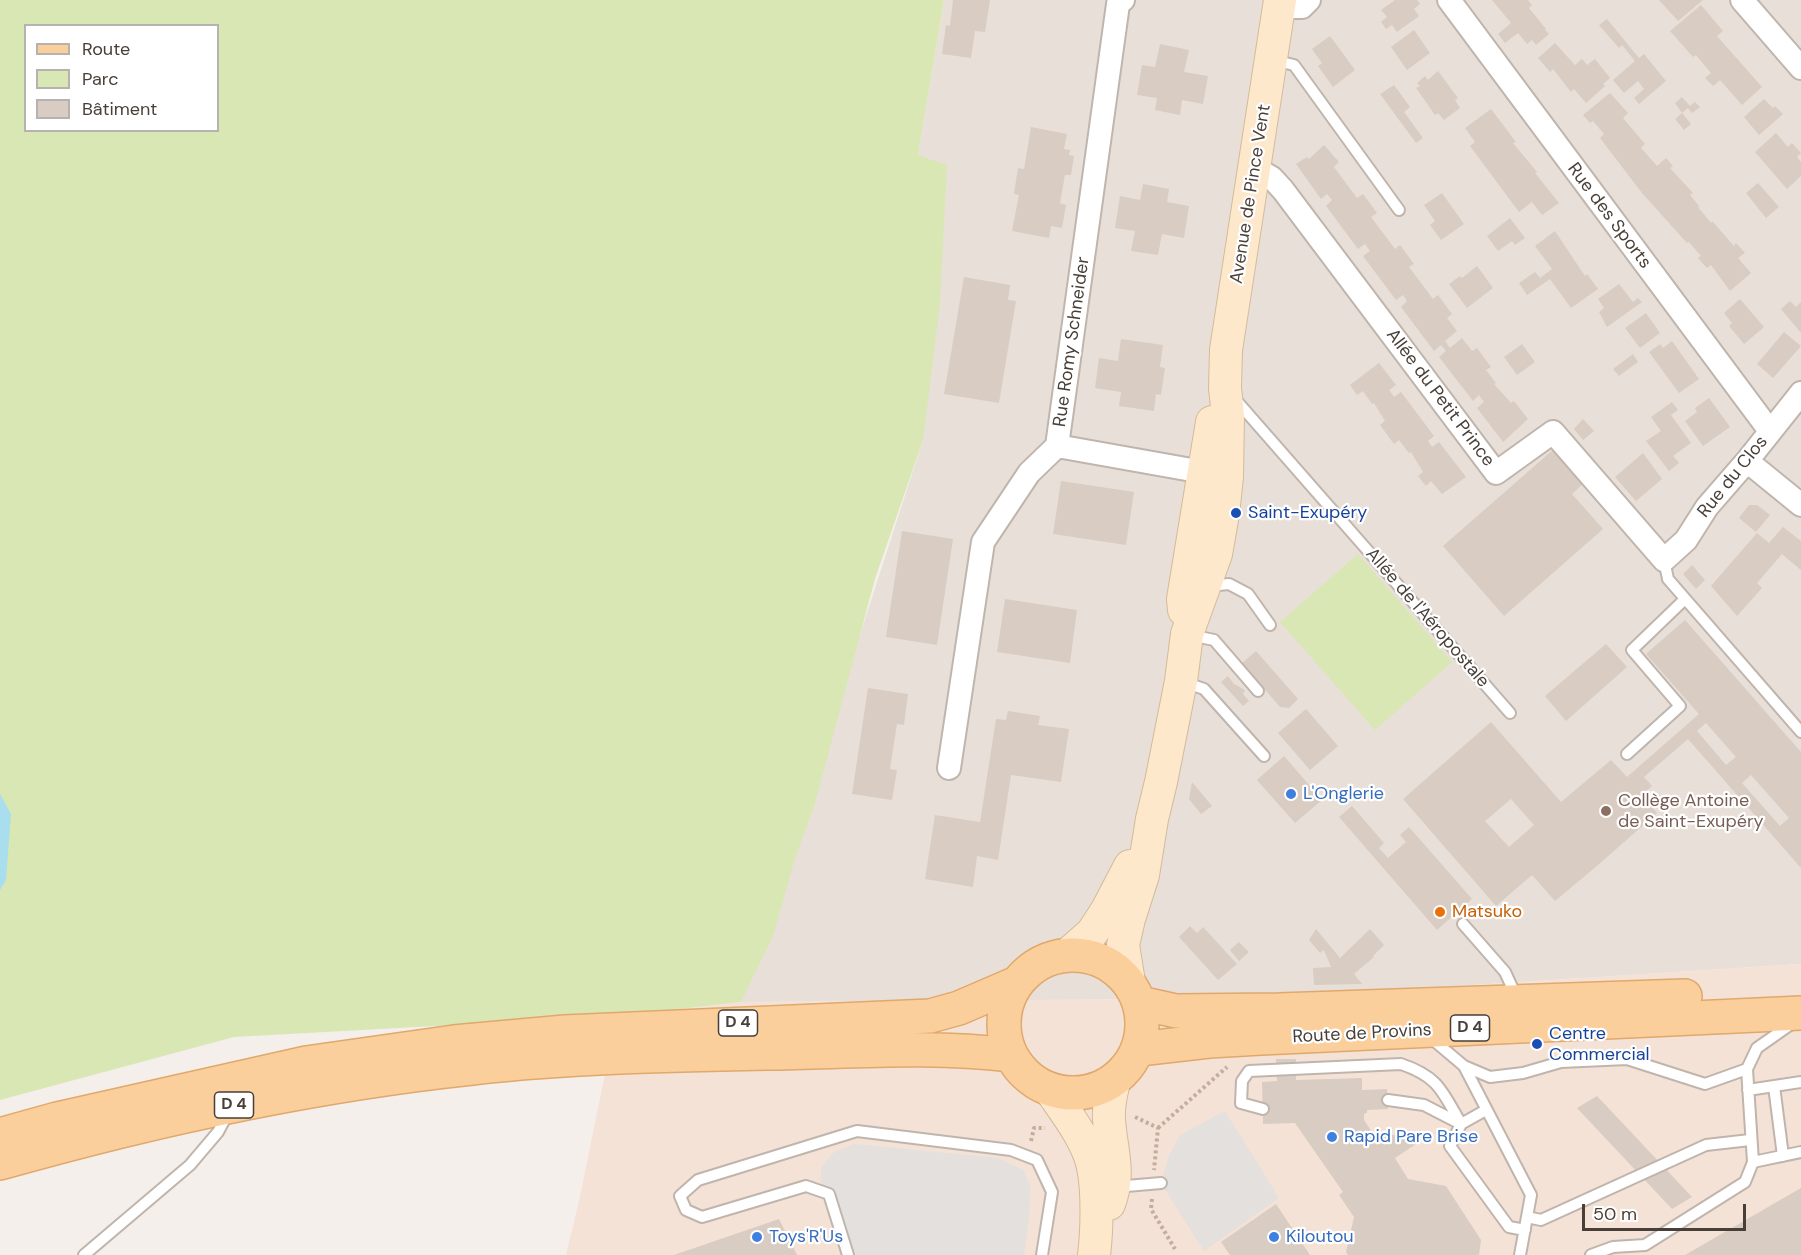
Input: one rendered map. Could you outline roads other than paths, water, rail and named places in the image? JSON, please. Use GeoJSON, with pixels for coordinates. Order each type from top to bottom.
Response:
{"type":"FeatureCollection","features":[{"type":"Feature","properties":{"kind":"main road","name":"Avenue de Pince Vent"},"geometry":{"type":"LineString","coordinates":[[1134,993],[1123,945],[1143,875],[1152,819],[1181,681],[1187,634],[1216,554],[1223,514],[1227,477],[1226,350],[1279,3]]}},
{"type":"Feature","properties":{"kind":"main road","name":"Avenue de Pince Vent"},"geometry":{"type":"LineString","coordinates":[[1187,634],[1183,599],[1215,402],[1225,388]]}},
{"type":"Feature","properties":{"kind":"main road","name":"Avenue de Pince Vent"},"geometry":{"type":"LineString","coordinates":[[1067,955],[1092,933],[1107,910],[1152,819]]}},
{"type":"Feature","properties":{"kind":"main road"},"geometry":{"type":"LineString","coordinates":[[1067,955],[1090,957],[1112,966],[1134,993],[1143,1026],[1139,1049],[1128,1067],[1114,1082],[1095,1091],[1075,1094],[1051,1091],[1029,1079],[1010,1054],[1003,1019],[1008,1000],[1017,983],[1031,969],[1048,959],[1067,955]]}},
{"type":"Feature","properties":{"kind":"main road","name":"D 4"},"geometry":{"type":"LineString","coordinates":[[0,1135],[57,1119],[306,1063],[454,1042],[565,1032],[930,1016],[959,1008],[1017,983]]}},
{"type":"Feature","properties":{"kind":"main road","name":"Route de Provins"},"geometry":{"type":"LineString","coordinates":[[1134,993],[1176,1011],[1193,1011],[1801,992]]}},
{"type":"Feature","properties":{"kind":"main road","name":"Route de Provins"},"geometry":{"type":"LineString","coordinates":[[1139,1049],[1261,1038],[1801,1016]]}},
{"type":"Feature","properties":{"kind":"main road","name":"D 4"},"geometry":{"type":"LineString","coordinates":[[0,1163],[59,1146],[232,1105],[351,1084],[471,1068],[599,1058],[722,1054],[928,1050],[1010,1054]]}},
{"type":"Feature","properties":{"kind":"main road"},"geometry":{"type":"LineString","coordinates":[[1095,1244],[1115,1187],[1114,1156],[1108,1118],[1114,1082]]}},
{"type":"Feature","properties":{"kind":"main road"},"geometry":{"type":"LineString","coordinates":[[1051,1091],[1076,1128],[1093,1167],[1095,1244]]}},
{"type":"Feature","properties":{"kind":"street","name":"Rue Romy Schneider"},"geometry":{"type":"LineString","coordinates":[[949,768],[983,542],[1029,473],[1057,446],[1118,4],[1123,0]]}},
{"type":"Feature","properties":{"kind":"street"},"geometry":{"type":"LineString","coordinates":[[1279,3],[1302,7],[1309,0]]}},
{"type":"Feature","properties":{"kind":"street","name":"Rue des Sports"},"geometry":{"type":"LineString","coordinates":[[1449,0],[1770,432]]}},
{"type":"Feature","properties":{"kind":"street"},"geometry":{"type":"LineString","coordinates":[[1742,0],[1801,68]]}},
{"type":"Feature","properties":{"kind":"street","name":"Allée du Petit Prince"},"geometry":{"type":"LineString","coordinates":[[1255,168],[1272,178],[1284,190],[1496,473],[1553,432],[1664,560]]}},
{"type":"Feature","properties":{"kind":"street","name":"Rue du Clos"},"geometry":{"type":"LineString","coordinates":[[1664,560],[1686,540],[1707,507],[1801,393]]}},
{"type":"Feature","properties":{"kind":"street"},"geometry":{"type":"LineString","coordinates":[[1057,446],[1203,472]]}},
{"type":"Feature","properties":{"kind":"street"},"geometry":{"type":"LineString","coordinates":[[1747,461],[1801,505]]}},
{"type":"Feature","properties":{"kind":"lane"},"geometry":{"type":"LineString","coordinates":[[1271,60],[1294,65],[1399,210]]}},
{"type":"Feature","properties":{"kind":"lane","name":"Allée de l'Aéropostale"},"geometry":{"type":"LineString","coordinates":[[1225,388],[1510,713]]}},
{"type":"Feature","properties":{"kind":"lane"},"geometry":{"type":"LineString","coordinates":[[1664,560],[1668,579],[1801,732]]}},
{"type":"Feature","properties":{"kind":"lane"},"geometry":{"type":"LineString","coordinates":[[1205,586],[1229,585],[1248,594],[1270,625]]}},
{"type":"Feature","properties":{"kind":"lane"},"geometry":{"type":"LineString","coordinates":[[1627,754],[1680,706],[1632,650],[1685,599]]}},
{"type":"Feature","properties":{"kind":"lane"},"geometry":{"type":"LineString","coordinates":[[1187,634],[1214,640],[1258,691]]}},
{"type":"Feature","properties":{"kind":"lane"},"geometry":{"type":"LineString","coordinates":[[1181,681],[1204,689],[1264,756]]}},
{"type":"Feature","properties":{"kind":"lane"},"geometry":{"type":"LineString","coordinates":[[1463,924],[1505,972],[1519,1002]]}},
{"type":"Feature","properties":{"kind":"lane"},"geometry":{"type":"LineString","coordinates":[[1591,1255],[1613,1247],[1645,1245],[1745,1182],[1753,1162],[1747,1069],[1757,1048],[1801,1016]]}},
{"type":"Feature","properties":{"kind":"lane"},"geometry":{"type":"LineString","coordinates":[[1419,1032],[1437,1042],[1464,1066],[1490,1077],[1523,1073],[1561,1062],[1627,1059],[1705,1084],[1747,1069]]}},
{"type":"Feature","properties":{"kind":"lane"},"geometry":{"type":"LineString","coordinates":[[1263,1109],[1241,1103],[1242,1081],[1249,1071],[1401,1064],[1422,1071],[1437,1083],[1461,1124]]}},
{"type":"Feature","properties":{"kind":"lane"},"geometry":{"type":"LineString","coordinates":[[1464,1066],[1531,1195],[1520,1255]]}},
{"type":"Feature","properties":{"kind":"lane"},"geometry":{"type":"LineString","coordinates":[[1748,1090],[1801,1082]]}},
{"type":"Feature","properties":{"kind":"lane"},"geometry":{"type":"LineString","coordinates":[[1774,1086],[1783,1156]]}},
{"type":"Feature","properties":{"kind":"lane"},"geometry":{"type":"LineString","coordinates":[[1388,1100],[1425,1105],[1461,1124]]}},
{"type":"Feature","properties":{"kind":"lane"},"geometry":{"type":"LineString","coordinates":[[84,1255],[190,1165],[218,1132],[232,1105]]}},
{"type":"Feature","properties":{"kind":"lane"},"geometry":{"type":"LineString","coordinates":[[1486,1110],[1461,1124],[1450,1146],[1509,1227],[1525,1230]]}},
{"type":"Feature","properties":{"kind":"lane"},"geometry":{"type":"LineString","coordinates":[[848,1255],[829,1194],[806,1186],[702,1217],[686,1210],[680,1197],[698,1180],[857,1131],[1011,1149],[1037,1160],[1052,1192],[1042,1255]]}},
{"type":"Feature","properties":{"kind":"lane"},"geometry":{"type":"LineString","coordinates":[[1527,1217],[1541,1220],[1706,1145],[1750,1140]]}},
{"type":"Feature","properties":{"kind":"lane"},"geometry":{"type":"LineString","coordinates":[[1753,1162],[1801,1152]]}},
{"type":"Feature","properties":{"kind":"lane"},"geometry":{"type":"LineString","coordinates":[[1115,1187],[1161,1183]]}},
{"type":"Feature","properties":{"kind":"lane"},"geometry":{"type":"LineString","coordinates":[[1522,1243],[1527,1255]]}},
{"type":"Feature","properties":{"kind":"water"},"geometry":{"type":"Polygon","coordinates":[[[0,794],[11,814],[6,880],[0,890],[0,794]]]}},
{"type":"Feature","properties":{"kind":"place","name":"Saint-Exupéry"},"geometry":{"type":"Point","coordinates":[1236,513]}},
{"type":"Feature","properties":{"kind":"place","name":"L'Onglerie"},"geometry":{"type":"Point","coordinates":[1291,794]}},
{"type":"Feature","properties":{"kind":"place","name":"Collège Antoine de Saint-Exupéry"},"geometry":{"type":"Point","coordinates":[1606,811]}},
{"type":"Feature","properties":{"kind":"place","name":"Matsuko"},"geometry":{"type":"Point","coordinates":[1440,912]}},
{"type":"Feature","properties":{"kind":"place","name":"Centre Commercial"},"geometry":{"type":"Point","coordinates":[1537,1044]}},
{"type":"Feature","properties":{"kind":"place","name":"Rapid Pare Brise"},"geometry":{"type":"Point","coordinates":[1332,1137]}},
{"type":"Feature","properties":{"kind":"place","name":"Toys'R'Us"},"geometry":{"type":"Point","coordinates":[757,1237]}},
{"type":"Feature","properties":{"kind":"place","name":"Kiloutou"},"geometry":{"type":"Point","coordinates":[1274,1237]}}]}
